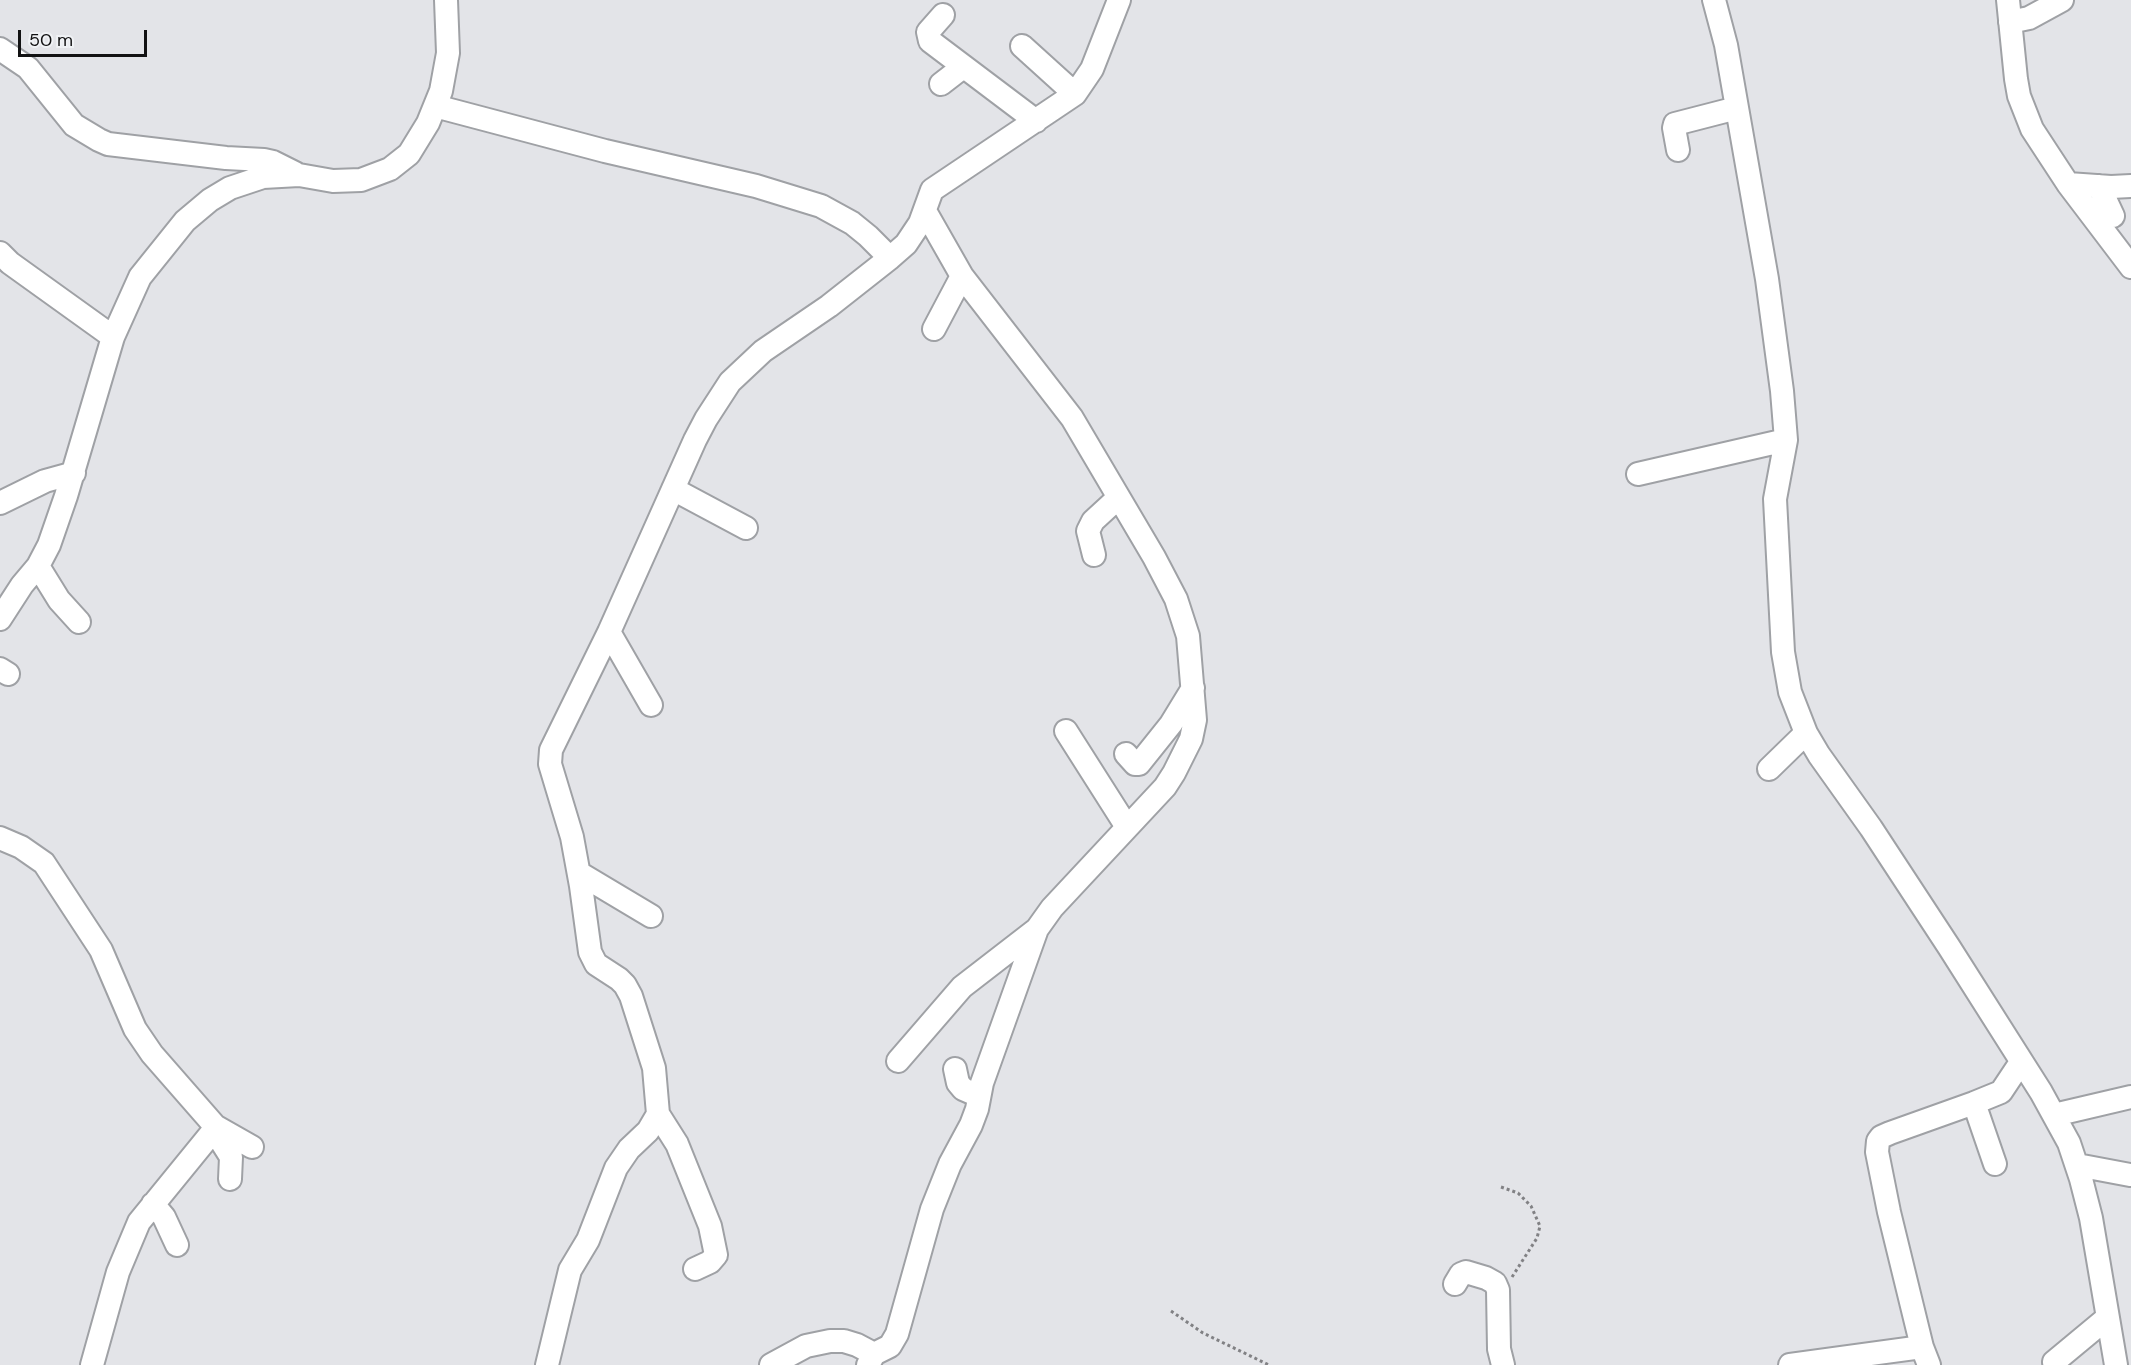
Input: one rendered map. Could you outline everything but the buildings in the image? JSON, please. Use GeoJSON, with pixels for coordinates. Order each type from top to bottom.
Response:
{"type":"FeatureCollection","features":[{"type":"Feature","properties":{"kind":"street"},"geometry":{"type":"LineString","coordinates":[[0,619],[22,585],[38,567],[50,545],[114,338],[140,277],[185,222],[210,200],[230,188],[263,177],[299,175],[333,181],[361,180],[390,169],[409,154],[428,123],[441,91],[448,53],[446,0]]}},
{"type":"Feature","properties":{"kind":"street"},"geometry":{"type":"LineString","coordinates":[[695,1269],[710,1262],[716,1255],[710,1226],[677,1144],[658,1114],[654,1068],[631,996],[626,985],[592,959],[572,837],[549,756],[609,632],[706,418],[730,382],[763,351],[829,306],[890,258],[914,233],[932,190],[1075,94],[1092,69],[1119,0]]}},
{"type":"Feature","properties":{"kind":"street"},"geometry":{"type":"LineString","coordinates":[[1714,0],[1726,45],[1767,279],[1782,392],[1786,440],[1775,500],[1783,652],[1790,692],[1806,732],[1819,755],[1871,828],[1949,947],[2054,1115],[2071,1149],[2077,1165],[2092,1255],[2108,1318],[2116,1365]]}},
{"type":"Feature","properties":{"kind":"street"},"geometry":{"type":"LineString","coordinates":[[2062,0],[2029,18],[2009,11],[2013,61],[2019,96],[2032,129],[2068,184],[2131,267]]}},
{"type":"Feature","properties":{"kind":"street"},"geometry":{"type":"LineString","coordinates":[[943,15],[927,32],[927,37],[934,45],[1036,122]]}},
{"type":"Feature","properties":{"kind":"street"},"geometry":{"type":"LineString","coordinates":[[1022,46],[1075,94]]}},
{"type":"Feature","properties":{"kind":"street"},"geometry":{"type":"LineString","coordinates":[[0,48],[28,68],[74,125],[108,144],[226,158],[264,160],[299,175]]}},
{"type":"Feature","properties":{"kind":"street"},"geometry":{"type":"LineString","coordinates":[[941,84],[963,67]]}},
{"type":"Feature","properties":{"kind":"street"},"geometry":{"type":"LineString","coordinates":[[435,106],[605,151],[756,186],[821,206],[852,223],[890,258]]}},
{"type":"Feature","properties":{"kind":"street"},"geometry":{"type":"LineString","coordinates":[[1678,150],[1675,124],[1737,108]]}},
{"type":"Feature","properties":{"kind":"street"},"geometry":{"type":"LineString","coordinates":[[2068,184],[2131,186]]}},
{"type":"Feature","properties":{"kind":"street"},"geometry":{"type":"LineString","coordinates":[[2099,186],[2113,216]]}},
{"type":"Feature","properties":{"kind":"street"},"geometry":{"type":"LineString","coordinates":[[771,1365],[806,1346],[830,1341],[844,1341],[857,1345],[871,1360],[890,1346],[897,1334],[932,1209],[950,1164],[977,1109],[986,1072],[1037,929],[1052,908],[1169,780],[1191,739],[1195,720],[1188,636],[1176,599],[1154,556],[1072,418],[962,276],[925,211]]}},
{"type":"Feature","properties":{"kind":"street"},"geometry":{"type":"LineString","coordinates":[[0,253],[10,263],[114,338]]}},
{"type":"Feature","properties":{"kind":"street"},"geometry":{"type":"LineString","coordinates":[[934,329],[962,276]]}},
{"type":"Feature","properties":{"kind":"street"},"geometry":{"type":"LineString","coordinates":[[1638,474],[1786,440]]}},
{"type":"Feature","properties":{"kind":"street"},"geometry":{"type":"LineString","coordinates":[[0,503],[45,481],[74,472]]}},
{"type":"Feature","properties":{"kind":"street"},"geometry":{"type":"LineString","coordinates":[[673,489],[746,528]]}},
{"type":"Feature","properties":{"kind":"street"},"geometry":{"type":"LineString","coordinates":[[1094,555],[1088,531],[1093,521],[1118,498]]}},
{"type":"Feature","properties":{"kind":"street"},"geometry":{"type":"LineString","coordinates":[[38,567],[59,600],[79,622]]}},
{"type":"Feature","properties":{"kind":"street"},"geometry":{"type":"LineString","coordinates":[[609,632],[651,705]]}},
{"type":"Feature","properties":{"kind":"street"},"geometry":{"type":"LineString","coordinates":[[1126,754],[1134,764],[1139,764],[1171,724],[1193,688]]}},
{"type":"Feature","properties":{"kind":"street"},"geometry":{"type":"LineString","coordinates":[[1066,731],[1127,827]]}},
{"type":"Feature","properties":{"kind":"street"},"geometry":{"type":"LineString","coordinates":[[1769,770],[1806,732]]}},
{"type":"Feature","properties":{"kind":"street"},"geometry":{"type":"LineString","coordinates":[[0,838],[21,847],[44,863],[101,950],[135,1029],[152,1054],[214,1128],[231,1157],[230,1179]]}},
{"type":"Feature","properties":{"kind":"street"},"geometry":{"type":"LineString","coordinates":[[579,873],[651,916]]}},
{"type":"Feature","properties":{"kind":"street"},"geometry":{"type":"LineString","coordinates":[[898,1061],[962,987],[1037,929]]}},
{"type":"Feature","properties":{"kind":"street"},"geometry":{"type":"LineString","coordinates":[[1790,1365],[1926,1356],[1889,1212],[1877,1146],[1881,1137],[1890,1133],[2001,1092],[2021,1062]]}},
{"type":"Feature","properties":{"kind":"street"},"geometry":{"type":"LineString","coordinates":[[955,1069],[958,1083],[963,1089],[980,1096]]}},
{"type":"Feature","properties":{"kind":"street"},"geometry":{"type":"LineString","coordinates":[[2054,1115],[2131,1097]]}},
{"type":"Feature","properties":{"kind":"street"},"geometry":{"type":"LineString","coordinates":[[1974,1103],[1995,1164]]}},
{"type":"Feature","properties":{"kind":"street"},"geometry":{"type":"LineString","coordinates":[[547,1365],[570,1270],[588,1240],[616,1168],[629,1149],[648,1131],[658,1114]]}},
{"type":"Feature","properties":{"kind":"street"},"geometry":{"type":"LineString","coordinates":[[214,1128],[252,1147]]}},
{"type":"Feature","properties":{"kind":"street"},"geometry":{"type":"LineString","coordinates":[[92,1365],[118,1272],[139,1222],[214,1128]]}},
{"type":"Feature","properties":{"kind":"street"},"geometry":{"type":"LineString","coordinates":[[2077,1165],[2130,1174]]}},
{"type":"Feature","properties":{"kind":"street"},"geometry":{"type":"LineString","coordinates":[[153,1204],[164,1217],[177,1245]]}},
{"type":"Feature","properties":{"kind":"street"},"geometry":{"type":"LineString","coordinates":[[1455,1284],[1461,1274],[1466,1272],[1495,1283],[1498,1290],[1497,1331],[1503,1365]]}},
{"type":"Feature","properties":{"kind":"street"},"geometry":{"type":"LineString","coordinates":[[2054,1362],[2108,1318]]}},
{"type":"Feature","properties":{"kind":"path"},"geometry":{"type":"LineString","coordinates":[[1498,1299],[1537,1238],[1540,1226],[1531,1206],[1518,1193],[1501,1187]]}},
{"type":"Feature","properties":{"kind":"path"},"geometry":{"type":"LineString","coordinates":[[1171,1311],[1203,1333],[1269,1365]]}}]}
